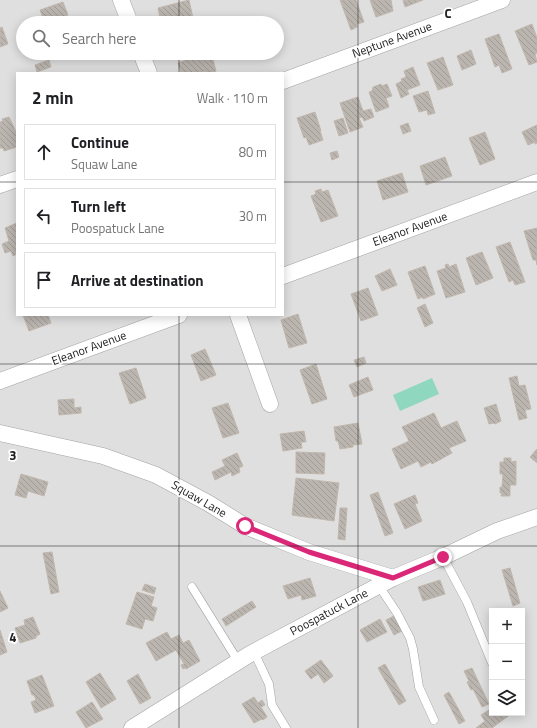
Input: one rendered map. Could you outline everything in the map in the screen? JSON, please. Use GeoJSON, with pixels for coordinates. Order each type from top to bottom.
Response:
{"type":"FeatureCollection","features":[{"type":"Feature","properties":{"kind":"street"},"geometry":{"type":"LineString","coordinates":[[121,0],[127,16]]}},
{"type":"Feature","properties":{"kind":"street","name":"Neptune Avenue"},"geometry":{"type":"LineString","coordinates":[[284,80],[502,0]]}},
{"type":"Feature","properties":{"kind":"street"},"geometry":{"type":"LineString","coordinates":[[144,60],[149,72]]}},
{"type":"Feature","properties":{"kind":"street"},"geometry":{"type":"LineString","coordinates":[[0,185],[16,179]]}},
{"type":"Feature","properties":{"kind":"street","name":"Eleanor Avenue"},"geometry":{"type":"LineString","coordinates":[[284,276],[537,182]]}},
{"type":"Feature","properties":{"kind":"street","name":"Eleanor Avenue"},"geometry":{"type":"LineString","coordinates":[[0,381],[176,316]]}},
{"type":"Feature","properties":{"kind":"street"},"geometry":{"type":"LineString","coordinates":[[238,316],[270,404]]}},
{"type":"Feature","properties":{"kind":"street","name":"Squaw Lane"},"geometry":{"type":"LineString","coordinates":[[0,433],[103,456],[143,470],[156,475],[208,503],[245,526],[309,552],[393,578]]}},
{"type":"Feature","properties":{"kind":"street","name":"Poospatuck Lane"},"geometry":{"type":"LineString","coordinates":[[142,725],[238,661],[393,578],[443,557],[497,531],[537,517]]}},
{"type":"Feature","properties":{"kind":"lane"},"geometry":{"type":"LineString","coordinates":[[443,557],[467,602],[489,656]]}},
{"type":"Feature","properties":{"kind":"lane"},"geometry":{"type":"LineString","coordinates":[[379,586],[397,612],[410,638],[419,687],[434,720]]}},
{"type":"Feature","properties":{"kind":"lane"},"geometry":{"type":"LineString","coordinates":[[192,587],[238,661]]}},
{"type":"Feature","properties":{"kind":"lane"},"geometry":{"type":"LineString","coordinates":[[254,652],[269,684],[272,705],[286,728]]}},
{"type":"Feature","properties":{"kind":"shaded area"},"geometry":{"type":"Polygon","coordinates":[[[0,0],[537,0],[537,728],[0,728],[0,0]]]}},
{"type":"Feature","properties":{"kind":"green space"},"geometry":{"type":"Polygon","coordinates":[[[432,378],[439,394],[400,411],[393,395],[432,378]]]}},
{"type":"Feature","properties":{"kind":"building"},"geometry":{"type":"Polygon","coordinates":[[[189,0],[193,16],[160,16],[158,8],[189,0]]]}},
{"type":"Feature","properties":{"kind":"building"},"geometry":{"type":"Polygon","coordinates":[[[340,0],[356,0],[364,22],[357,24],[357,27],[351,30],[340,0]]]}},
{"type":"Feature","properties":{"kind":"building"},"geometry":{"type":"Polygon","coordinates":[[[370,0],[391,0],[393,11],[376,17],[370,0]]]}},
{"type":"Feature","properties":{"kind":"building"},"geometry":{"type":"Polygon","coordinates":[[[403,0],[423,0],[405,7],[403,0]]]}},
{"type":"Feature","properties":{"kind":"building"},"geometry":{"type":"Polygon","coordinates":[[[63,2],[68,15],[42,16],[40,10],[63,2]]]}},
{"type":"Feature","properties":{"kind":"building"},"geometry":{"type":"Polygon","coordinates":[[[532,24],[537,38],[537,53],[535,54],[537,62],[529,65],[515,31],[532,24]]]}},
{"type":"Feature","properties":{"kind":"building"},"geometry":{"type":"Polygon","coordinates":[[[2,27],[8,44],[0,47],[0,28],[2,27]]]}},
{"type":"Feature","properties":{"kind":"building"},"geometry":{"type":"Polygon","coordinates":[[[499,34],[512,69],[502,73],[499,65],[495,67],[485,39],[499,34]]]}},
{"type":"Feature","properties":{"kind":"building"},"geometry":{"type":"Polygon","coordinates":[[[471,50],[476,64],[462,70],[457,56],[471,50]]]}},
{"type":"Feature","properties":{"kind":"building"},"geometry":{"type":"Polygon","coordinates":[[[443,57],[453,85],[438,90],[427,63],[443,57]]]}},
{"type":"Feature","properties":{"kind":"building"},"geometry":{"type":"Polygon","coordinates":[[[49,60],[51,67],[37,72],[35,65],[49,60]]]}},
{"type":"Feature","properties":{"kind":"building"},"geometry":{"type":"Polygon","coordinates":[[[186,60],[213,60],[216,71],[181,72],[178,63],[186,60]]]}},
{"type":"Feature","properties":{"kind":"building"},"geometry":{"type":"Polygon","coordinates":[[[413,67],[420,85],[407,90],[409,94],[401,98],[396,84],[402,81],[401,79],[406,77],[404,71],[413,67]]]}},
{"type":"Feature","properties":{"kind":"building"},"geometry":{"type":"Polygon","coordinates":[[[381,84],[382,86],[387,84],[392,96],[386,98],[389,107],[376,112],[369,92],[372,91],[373,87],[381,84]]]}},
{"type":"Feature","properties":{"kind":"building"},"geometry":{"type":"Polygon","coordinates":[[[428,91],[435,113],[428,115],[427,110],[419,112],[413,96],[428,91]]]}},
{"type":"Feature","properties":{"kind":"building"},"geometry":{"type":"Polygon","coordinates":[[[358,97],[363,111],[371,109],[374,117],[364,121],[362,117],[359,118],[363,127],[350,132],[340,103],[358,97]]]}},
{"type":"Feature","properties":{"kind":"building"},"geometry":{"type":"Polygon","coordinates":[[[315,112],[323,140],[309,145],[306,137],[304,138],[297,118],[315,112]]]}},
{"type":"Feature","properties":{"kind":"building"},"geometry":{"type":"Polygon","coordinates":[[[9,117],[16,132],[16,147],[4,151],[3,148],[0,148],[0,122],[3,121],[2,119],[9,117]]]}},
{"type":"Feature","properties":{"kind":"building"},"geometry":{"type":"Polygon","coordinates":[[[343,118],[348,133],[339,136],[334,121],[343,118]]]}},
{"type":"Feature","properties":{"kind":"building"},"geometry":{"type":"Polygon","coordinates":[[[408,123],[411,131],[403,134],[400,126],[408,123]]]}},
{"type":"Feature","properties":{"kind":"building"},"geometry":{"type":"Polygon","coordinates":[[[537,125],[537,143],[535,144],[535,142],[528,145],[522,132],[537,125]]]}},
{"type":"Feature","properties":{"kind":"building"},"geometry":{"type":"Polygon","coordinates":[[[485,132],[495,159],[480,165],[469,138],[485,132]]]}},
{"type":"Feature","properties":{"kind":"building"},"geometry":{"type":"Polygon","coordinates":[[[337,151],[339,157],[332,160],[330,153],[337,151]]]}},
{"type":"Feature","properties":{"kind":"building"},"geometry":{"type":"Polygon","coordinates":[[[445,157],[452,176],[426,185],[420,166],[445,157]]]}},
{"type":"Feature","properties":{"kind":"building"},"geometry":{"type":"Polygon","coordinates":[[[402,173],[408,192],[383,200],[377,181],[402,173]]]}},
{"type":"Feature","properties":{"kind":"building"},"geometry":{"type":"Polygon","coordinates":[[[321,189],[322,192],[328,190],[338,216],[321,222],[311,196],[316,194],[315,191],[321,189]]]}},
{"type":"Feature","properties":{"kind":"building"},"geometry":{"type":"Polygon","coordinates":[[[16,223],[16,254],[13,256],[11,251],[5,253],[2,244],[9,241],[5,228],[16,223]]]}},
{"type":"Feature","properties":{"kind":"building"},"geometry":{"type":"Polygon","coordinates":[[[537,228],[537,265],[536,260],[533,260],[524,231],[537,228]]]}},
{"type":"Feature","properties":{"kind":"building"},"geometry":{"type":"Polygon","coordinates":[[[510,242],[525,282],[515,285],[513,280],[509,282],[496,247],[510,242]]]}},
{"type":"Feature","properties":{"kind":"building"},"geometry":{"type":"Polygon","coordinates":[[[482,252],[493,278],[476,285],[466,258],[482,252]]]}},
{"type":"Feature","properties":{"kind":"building"},"geometry":{"type":"Polygon","coordinates":[[[448,264],[449,267],[456,264],[465,292],[446,298],[437,271],[446,268],[445,265],[448,264]]]}},
{"type":"Feature","properties":{"kind":"building"},"geometry":{"type":"Polygon","coordinates":[[[425,266],[435,294],[423,299],[423,297],[418,299],[408,272],[425,266]]]}},
{"type":"Feature","properties":{"kind":"building"},"geometry":{"type":"Polygon","coordinates":[[[390,269],[397,285],[382,291],[375,276],[390,269]]]}},
{"type":"Feature","properties":{"kind":"building"},"geometry":{"type":"Polygon","coordinates":[[[368,288],[378,315],[361,321],[351,294],[368,288]]]}},
{"type":"Feature","properties":{"kind":"building"},"geometry":{"type":"Polygon","coordinates":[[[425,304],[433,323],[425,327],[417,308],[425,304]]]}},
{"type":"Feature","properties":{"kind":"building"},"geometry":{"type":"Polygon","coordinates":[[[298,314],[307,343],[289,348],[281,320],[298,314]]]}},
{"type":"Feature","properties":{"kind":"building"},"geometry":{"type":"Polygon","coordinates":[[[23,316],[48,316],[51,323],[29,331],[23,316]]]}},
{"type":"Feature","properties":{"kind":"building"},"geometry":{"type":"Polygon","coordinates":[[[205,349],[216,375],[201,381],[191,355],[205,349]]]}},
{"type":"Feature","properties":{"kind":"building"},"geometry":{"type":"Polygon","coordinates":[[[364,357],[366,363],[357,367],[354,360],[364,357]]]}},
{"type":"Feature","properties":{"kind":"building"},"geometry":{"type":"Polygon","coordinates":[[[316,364],[327,399],[312,404],[300,370],[316,364]]]}},
{"type":"Feature","properties":{"kind":"building"},"geometry":{"type":"Polygon","coordinates":[[[136,368],[146,398],[130,404],[119,373],[136,368]]]}},
{"type":"Feature","properties":{"kind":"building"},"geometry":{"type":"Polygon","coordinates":[[[517,376],[519,386],[525,385],[531,409],[525,410],[527,418],[519,420],[509,378],[517,376]]]}},
{"type":"Feature","properties":{"kind":"building"},"geometry":{"type":"Polygon","coordinates":[[[368,377],[373,390],[354,397],[349,385],[368,377]]]}},
{"type":"Feature","properties":{"kind":"building"},"geometry":{"type":"Polygon","coordinates":[[[74,399],[74,408],[81,407],[81,413],[59,415],[58,400],[74,399]]]}},
{"type":"Feature","properties":{"kind":"building"},"geometry":{"type":"Polygon","coordinates":[[[228,403],[239,433],[223,438],[212,408],[228,403]]]}},
{"type":"Feature","properties":{"kind":"building"},"geometry":{"type":"Polygon","coordinates":[[[496,404],[501,421],[495,424],[489,424],[484,408],[496,404]]]}},
{"type":"Feature","properties":{"kind":"building"},"geometry":{"type":"Polygon","coordinates":[[[434,413],[441,428],[457,421],[466,441],[449,448],[452,453],[432,464],[431,462],[421,467],[418,461],[401,469],[392,449],[409,441],[402,427],[434,413]]]}},
{"type":"Feature","properties":{"kind":"building"},"geometry":{"type":"Polygon","coordinates":[[[358,423],[362,444],[340,449],[338,441],[336,441],[334,427],[358,423]]]}},
{"type":"Feature","properties":{"kind":"building"},"geometry":{"type":"Polygon","coordinates":[[[304,431],[306,442],[301,442],[302,448],[283,451],[280,434],[304,431]]]}},
{"type":"Feature","properties":{"kind":"building"},"geometry":{"type":"Polygon","coordinates":[[[537,449],[537,463],[530,457],[537,449]]]}},
{"type":"Feature","properties":{"kind":"building"},"geometry":{"type":"Polygon","coordinates":[[[296,452],[325,453],[324,474],[296,473],[296,452]]]}},
{"type":"Feature","properties":{"kind":"building"},"geometry":{"type":"Polygon","coordinates":[[[237,453],[243,466],[239,468],[240,472],[232,476],[231,472],[215,480],[212,472],[225,466],[222,460],[237,453]]]}},
{"type":"Feature","properties":{"kind":"building"},"geometry":{"type":"Polygon","coordinates":[[[504,458],[511,458],[511,462],[516,461],[516,485],[510,485],[510,496],[501,496],[502,493],[500,493],[503,474],[500,474],[500,462],[504,462],[504,458]]]}},
{"type":"Feature","properties":{"kind":"building"},"geometry":{"type":"Polygon","coordinates":[[[21,474],[48,482],[44,496],[28,491],[26,498],[15,495],[21,474]]]}},
{"type":"Feature","properties":{"kind":"building"},"geometry":{"type":"Polygon","coordinates":[[[296,478],[339,483],[334,521],[292,515],[296,478]]]}},
{"type":"Feature","properties":{"kind":"building"},"geometry":{"type":"Polygon","coordinates":[[[378,492],[393,533],[385,536],[370,495],[378,492]]]}},
{"type":"Feature","properties":{"kind":"building"},"geometry":{"type":"Polygon","coordinates":[[[415,495],[418,503],[415,504],[422,521],[405,529],[394,504],[415,495]]]}},
{"type":"Feature","properties":{"kind":"building"},"geometry":{"type":"Polygon","coordinates":[[[340,508],[347,508],[345,540],[338,539],[340,508]]]}},
{"type":"Feature","properties":{"kind":"building"},"geometry":{"type":"Polygon","coordinates":[[[52,552],[59,592],[51,594],[43,553],[52,552]]]}},
{"type":"Feature","properties":{"kind":"building"},"geometry":{"type":"Polygon","coordinates":[[[510,568],[520,603],[513,606],[502,570],[510,568]]]}},
{"type":"Feature","properties":{"kind":"building"},"geometry":{"type":"Polygon","coordinates":[[[310,578],[316,596],[302,600],[301,595],[288,599],[283,586],[310,578]]]}},
{"type":"Feature","properties":{"kind":"building"},"geometry":{"type":"Polygon","coordinates":[[[440,580],[445,594],[423,601],[418,587],[440,580]]]}},
{"type":"Feature","properties":{"kind":"building"},"geometry":{"type":"Polygon","coordinates":[[[145,584],[156,588],[154,594],[142,590],[145,584]]]}},
{"type":"Feature","properties":{"kind":"building"},"geometry":{"type":"Polygon","coordinates":[[[0,591],[8,608],[0,612],[0,591]]]}},
{"type":"Feature","properties":{"kind":"building"},"geometry":{"type":"Polygon","coordinates":[[[137,592],[154,597],[151,606],[157,608],[153,621],[145,619],[142,629],[126,624],[137,592]]]}},
{"type":"Feature","properties":{"kind":"building"},"geometry":{"type":"Polygon","coordinates":[[[252,601],[256,607],[226,626],[222,619],[252,601]]]}},
{"type":"Feature","properties":{"kind":"building"},"geometry":{"type":"Polygon","coordinates":[[[394,616],[402,631],[394,635],[386,620],[394,616]]]}},
{"type":"Feature","properties":{"kind":"building"},"geometry":{"type":"Polygon","coordinates":[[[33,617],[40,634],[36,636],[36,638],[20,643],[15,628],[25,625],[24,620],[33,617]]]}},
{"type":"Feature","properties":{"kind":"building"},"geometry":{"type":"Polygon","coordinates":[[[380,619],[387,632],[367,642],[360,630],[380,619]]]}},
{"type":"Feature","properties":{"kind":"building"},"geometry":{"type":"Polygon","coordinates":[[[0,630],[7,652],[0,655],[0,630]]]}},
{"type":"Feature","properties":{"kind":"building"},"geometry":{"type":"Polygon","coordinates":[[[167,632],[171,639],[179,635],[183,643],[189,640],[200,661],[186,669],[183,669],[181,665],[184,664],[176,650],[156,661],[146,643],[167,632]]]}},
{"type":"Feature","properties":{"kind":"building"},"geometry":{"type":"Polygon","coordinates":[[[321,660],[333,676],[324,683],[318,674],[311,679],[305,671],[321,660]]]}},
{"type":"Feature","properties":{"kind":"building"},"geometry":{"type":"Polygon","coordinates":[[[385,664],[406,701],[399,705],[378,668],[385,664]]]}},
{"type":"Feature","properties":{"kind":"building"},"geometry":{"type":"Polygon","coordinates":[[[472,668],[489,704],[482,707],[473,689],[471,690],[467,682],[469,681],[464,671],[472,668]]]}},
{"type":"Feature","properties":{"kind":"building"},"geometry":{"type":"Polygon","coordinates":[[[100,673],[116,699],[101,708],[86,682],[100,673]]]}},
{"type":"Feature","properties":{"kind":"building"},"geometry":{"type":"Polygon","coordinates":[[[138,674],[151,698],[140,704],[127,681],[138,674]]]}},
{"type":"Feature","properties":{"kind":"building"},"geometry":{"type":"Polygon","coordinates":[[[42,675],[54,706],[35,713],[31,702],[36,700],[34,695],[32,695],[27,681],[42,675]]]}},
{"type":"Feature","properties":{"kind":"building"},"geometry":{"type":"Polygon","coordinates":[[[449,692],[465,721],[459,724],[444,695],[449,692]]]}},
{"type":"Feature","properties":{"kind":"building"},"geometry":{"type":"Polygon","coordinates":[[[254,697],[258,703],[262,700],[265,705],[261,707],[267,717],[254,723],[242,704],[254,697]]]}},
{"type":"Feature","properties":{"kind":"building"},"geometry":{"type":"Polygon","coordinates":[[[92,702],[103,719],[86,728],[76,712],[92,702]]]}},
{"type":"Feature","properties":{"kind":"building"},"geometry":{"type":"Polygon","coordinates":[[[489,710],[489,716],[508,716],[492,728],[476,728],[485,721],[481,715],[489,710]]]}},
{"type":"Feature","properties":{"kind":"route"},"geometry":{"type":"LineString","coordinates":[[245,526],[309,552],[393,578],[443,557]]}}]}
